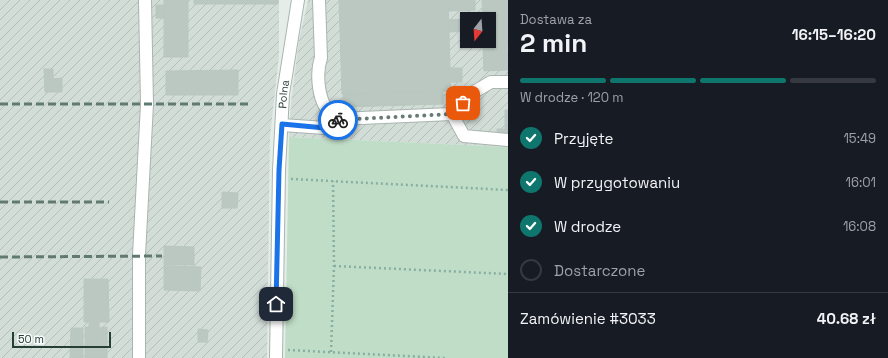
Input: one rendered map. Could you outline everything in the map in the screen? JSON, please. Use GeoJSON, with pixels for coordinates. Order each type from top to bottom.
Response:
{"type":"FeatureCollection","features":[{"type":"Feature","properties":{"kind":"street"},"geometry":{"type":"LineString","coordinates":[[139,358],[139,255],[147,104],[145,0]]}},
{"type":"Feature","properties":{"kind":"street","name":"Polna"},"geometry":{"type":"LineString","coordinates":[[276,354],[278,179],[284,94],[298,0]]}},
{"type":"Feature","properties":{"kind":"street"},"geometry":{"type":"LineString","coordinates":[[319,0],[321,58],[318,65],[320,95],[327,110],[339,119]]}},
{"type":"Feature","properties":{"kind":"street"},"geometry":{"type":"LineString","coordinates":[[282,124],[325,128],[339,119],[452,114],[474,92],[491,82],[508,82]]}},
{"type":"Feature","properties":{"kind":"street"},"geometry":{"type":"LineString","coordinates":[[452,114],[464,136],[508,140]]}},
{"type":"Feature","properties":{"kind":"path"},"geometry":{"type":"LineString","coordinates":[[278,179],[508,190]]}},
{"type":"Feature","properties":{"kind":"path"},"geometry":{"type":"LineString","coordinates":[[331,352],[334,266],[333,181]]}},
{"type":"Feature","properties":{"kind":"path"},"geometry":{"type":"LineString","coordinates":[[334,266],[508,274]]}},
{"type":"Feature","properties":{"kind":"path"},"geometry":{"type":"LineString","coordinates":[[276,354],[331,352],[445,358]]}},
{"type":"Feature","properties":{"kind":"shaded area"},"geometry":{"type":"Polygon","coordinates":[[[0,0],[279,0],[279,56],[270,137],[267,358],[0,358],[0,0]]]}},
{"type":"Feature","properties":{"kind":"shaded area"},"geometry":{"type":"Polygon","coordinates":[[[308,0],[508,0],[508,147],[289,137],[291,102],[299,40],[308,0]]]}},
{"type":"Feature","properties":{"kind":"green space"},"geometry":{"type":"Polygon","coordinates":[[[289,137],[508,147],[508,358],[285,358],[289,137]]]}},
{"type":"Feature","properties":{"kind":"building"},"geometry":{"type":"Polygon","coordinates":[[[164,0],[188,0],[188,57],[164,57],[164,0]]]}},
{"type":"Feature","properties":{"kind":"building"},"geometry":{"type":"Polygon","coordinates":[[[194,0],[255,0],[255,4],[194,4],[194,0]]]}},
{"type":"Feature","properties":{"kind":"building"},"geometry":{"type":"Polygon","coordinates":[[[255,0],[278,0],[278,4],[255,4],[255,0]]]}},
{"type":"Feature","properties":{"kind":"building"},"geometry":{"type":"Polygon","coordinates":[[[339,0],[448,0],[450,68],[462,68],[462,82],[450,82],[451,91],[342,94],[339,0]]]}},
{"type":"Feature","properties":{"kind":"building"},"geometry":{"type":"Polygon","coordinates":[[[448,0],[475,0],[475,10],[448,11],[448,0]]]}},
{"type":"Feature","properties":{"kind":"building"},"geometry":{"type":"Polygon","coordinates":[[[482,0],[508,0],[508,46],[496,46],[496,12],[483,12],[482,0]]]}},
{"type":"Feature","properties":{"kind":"building"},"geometry":{"type":"Polygon","coordinates":[[[156,5],[164,5],[164,18],[156,18],[156,5]]]}},
{"type":"Feature","properties":{"kind":"building"},"geometry":{"type":"Polygon","coordinates":[[[460,19],[460,31],[449,32],[448,20],[460,19]]]}},
{"type":"Feature","properties":{"kind":"building"},"geometry":{"type":"Polygon","coordinates":[[[496,46],[507,46],[508,70],[484,71],[483,48],[496,48],[496,46]]]}},
{"type":"Feature","properties":{"kind":"building"},"geometry":{"type":"Polygon","coordinates":[[[44,69],[53,69],[53,79],[62,78],[62,92],[45,92],[44,69]]]}},
{"type":"Feature","properties":{"kind":"building"},"geometry":{"type":"Polygon","coordinates":[[[238,70],[238,95],[166,95],[166,71],[238,70]]]}},
{"type":"Feature","properties":{"kind":"building"},"geometry":{"type":"Polygon","coordinates":[[[443,92],[443,104],[344,107],[343,94],[443,92]]]}},
{"type":"Feature","properties":{"kind":"building"},"geometry":{"type":"Polygon","coordinates":[[[505,110],[508,110],[508,135],[498,136],[497,129],[505,129],[505,110]]]}},
{"type":"Feature","properties":{"kind":"building"},"geometry":{"type":"Polygon","coordinates":[[[222,192],[238,193],[237,208],[222,208],[222,192]]]}},
{"type":"Feature","properties":{"kind":"building"},"geometry":{"type":"Polygon","coordinates":[[[164,246],[194,247],[194,265],[164,265],[164,246]]]}},
{"type":"Feature","properties":{"kind":"building"},"geometry":{"type":"Polygon","coordinates":[[[164,266],[201,267],[200,291],[164,290],[164,266]]]}},
{"type":"Feature","properties":{"kind":"building"},"geometry":{"type":"Polygon","coordinates":[[[84,279],[108,279],[109,322],[99,322],[99,328],[107,327],[107,358],[85,358],[85,327],[89,327],[89,322],[84,322],[84,279]]]}},
{"type":"Feature","properties":{"kind":"building"},"geometry":{"type":"Polygon","coordinates":[[[71,328],[83,328],[83,358],[70,358],[71,328]]]}},
{"type":"Feature","properties":{"kind":"building"},"geometry":{"type":"Polygon","coordinates":[[[198,329],[208,330],[207,342],[198,342],[198,329]]]}},
{"type":"Feature","properties":{"kind":"railway"},"geometry":{"type":"LineString","coordinates":[[0,104],[250,104]]}},
{"type":"Feature","properties":{"kind":"railway"},"geometry":{"type":"LineString","coordinates":[[0,202],[109,202]]}},
{"type":"Feature","properties":{"kind":"railway"},"geometry":{"type":"LineString","coordinates":[[0,257],[162,256]]}},
{"type":"Feature","properties":{"kind":"way so far"},"geometry":{"type":"LineString","coordinates":[[338,120],[452,114],[463,103]]}},
{"type":"Feature","properties":{"kind":"route"},"geometry":{"type":"LineString","coordinates":[[276,304],[279,170],[282,124],[325,128],[338,120]]}}]}
